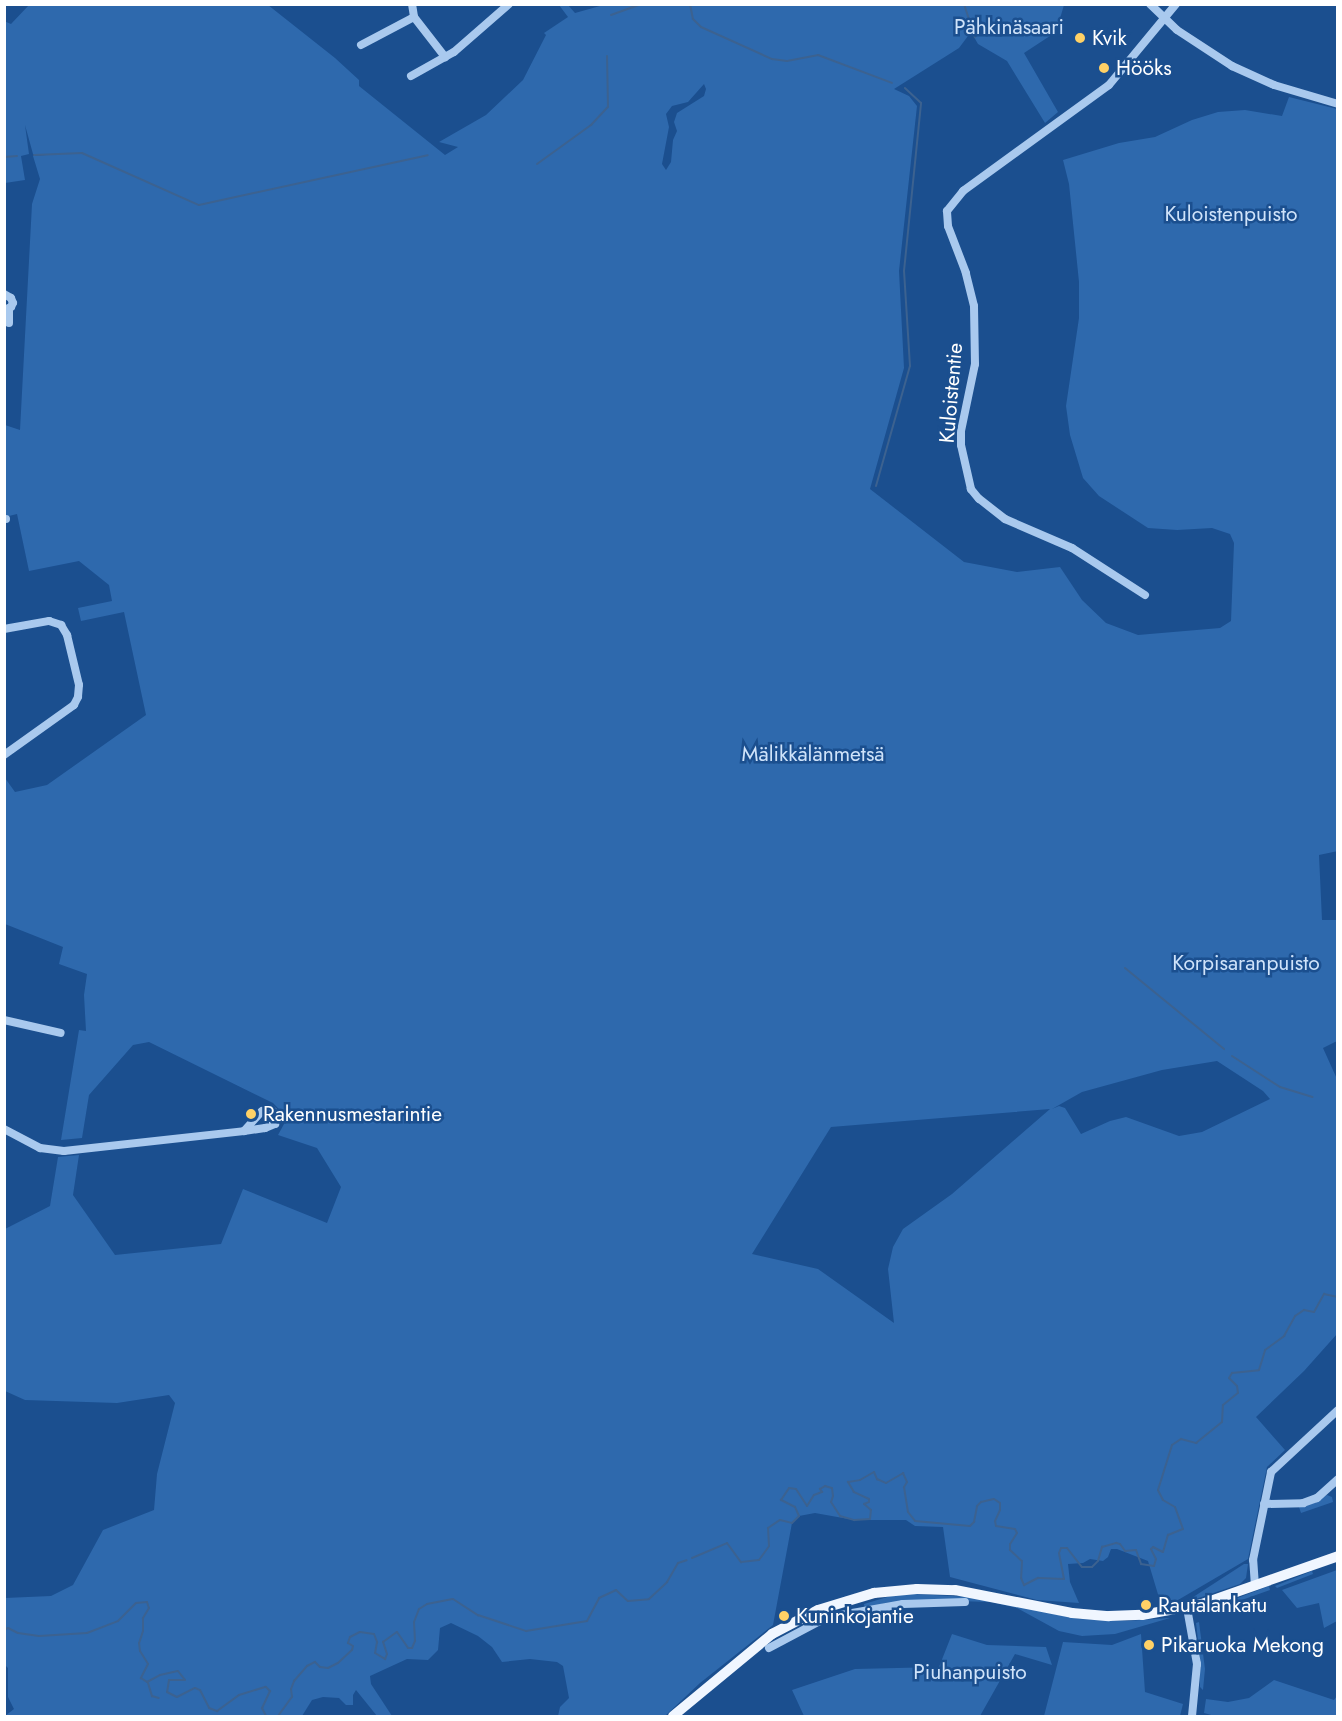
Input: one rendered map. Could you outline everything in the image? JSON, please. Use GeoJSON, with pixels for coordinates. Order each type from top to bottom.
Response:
{"type":"FeatureCollection","features":[{"type":"Feature","properties":{"kind":"main road"},"geometry":{"type":"LineString","coordinates":[[675,1716],[772,1634],[831,1605],[874,1593],[917,1588],[964,1591],[1072,1612],[1109,1616],[1147,1614],[1187,1608],[1338,1556]]}},
{"type":"Feature","properties":{"kind":"street"},"geometry":{"type":"LineString","coordinates":[[412,4],[414,17],[445,57]]}},
{"type":"Feature","properties":{"kind":"street"},"geometry":{"type":"LineString","coordinates":[[411,76],[463,46],[508,4]]}},
{"type":"Feature","properties":{"kind":"street"},"geometry":{"type":"LineString","coordinates":[[1150,4],[1164,18],[1207,50],[1256,78],[1338,104]]}},
{"type":"Feature","properties":{"kind":"street","name":"Kuloistentie"},"geometry":{"type":"LineString","coordinates":[[1164,18],[1167,4]]}},
{"type":"Feature","properties":{"kind":"street","name":"Kuloistentie"},"geometry":{"type":"LineString","coordinates":[[1145,595],[1072,548],[1005,519],[979,499],[971,489],[961,438],[975,364],[974,306],[966,273],[948,226],[947,212],[963,191],[1109,85],[1176,4]]}},
{"type":"Feature","properties":{"kind":"street"},"geometry":{"type":"LineString","coordinates":[[361,45],[414,17]]}},
{"type":"Feature","properties":{"kind":"street"},"geometry":{"type":"LineString","coordinates":[[4,294],[12,300],[7,310],[9,323]]}},
{"type":"Feature","properties":{"kind":"street"},"geometry":{"type":"LineString","coordinates":[[4,629],[49,621],[60,625],[67,635],[79,685],[78,698],[74,705],[4,755]]}},
{"type":"Feature","properties":{"kind":"street"},"geometry":{"type":"LineString","coordinates":[[4,1020],[61,1033]]}},
{"type":"Feature","properties":{"kind":"street"},"geometry":{"type":"LineString","coordinates":[[4,1129],[40,1148],[53,1151],[244,1131]]}},
{"type":"Feature","properties":{"kind":"street"},"geometry":{"type":"LineString","coordinates":[[1255,1586],[1253,1560],[1264,1503],[1274,1468],[1336,1414]]}},
{"type":"Feature","properties":{"kind":"street"},"geometry":{"type":"LineString","coordinates":[[1264,1503],[1279,1505],[1303,1503],[1317,1498],[1338,1479]]}},
{"type":"Feature","properties":{"kind":"street"},"geometry":{"type":"LineString","coordinates":[[769,1648],[796,1633],[835,1617],[903,1604],[965,1602]]}},
{"type":"Feature","properties":{"kind":"street"},"geometry":{"type":"LineString","coordinates":[[831,1605],[835,1617]]}},
{"type":"Feature","properties":{"kind":"street"},"geometry":{"type":"LineString","coordinates":[[1187,1608],[1197,1664],[1192,1716]]}},
{"type":"Feature","properties":{"kind":"green space","name":"Mälikkälänmetsä"},"geometry":{"type":"Polygon","coordinates":[[[607,4],[1064,5],[1056,32],[1024,53],[1058,112],[1045,123],[1007,61],[978,44],[971,32],[959,48],[894,89],[909,96],[917,106],[899,271],[904,368],[870,489],[964,562],[1017,572],[1060,567],[1082,600],[1106,623],[1138,635],[1220,628],[1231,621],[1234,543],[1230,534],[1212,528],[1177,530],[1148,528],[1099,496],[1083,478],[1070,435],[1066,406],[1079,318],[1079,282],[1069,184],[1063,160],[1119,143],[1155,137],[1192,120],[1218,112],[1245,110],[1282,116],[1289,97],[1337,109],[1338,851],[1319,855],[1322,920],[1338,920],[1337,1041],[1323,1048],[1337,1079],[1337,1334],[1304,1371],[1256,1417],[1285,1450],[1267,1467],[1248,1559],[1178,1600],[1160,1601],[1148,1561],[1117,1549],[1111,1549],[1108,1557],[1103,1561],[1090,1559],[1083,1563],[1068,1564],[1070,1582],[1079,1603],[1037,1600],[950,1577],[943,1527],[915,1526],[906,1520],[854,1520],[815,1513],[799,1516],[792,1523],[773,1625],[700,1683],[665,1716],[558,1716],[560,1707],[569,1698],[563,1666],[557,1662],[530,1659],[502,1662],[492,1647],[478,1636],[451,1623],[440,1628],[438,1650],[428,1660],[407,1659],[370,1676],[371,1684],[392,1716],[377,1716],[356,1690],[353,1695],[353,1705],[346,1705],[339,1698],[323,1697],[312,1700],[302,1716],[5,1716],[14,1709],[8,1697],[8,1668],[5,1665],[5,1598],[51,1596],[73,1585],[103,1530],[154,1510],[157,1474],[175,1403],[169,1395],[117,1403],[25,1400],[5,1391],[5,1229],[50,1206],[58,1157],[79,1155],[73,1195],[115,1255],[221,1244],[243,1189],[327,1223],[341,1187],[317,1148],[278,1135],[284,1124],[282,1112],[273,1103],[149,1042],[133,1045],[89,1095],[82,1138],[61,1140],[79,1030],[86,1031],[84,995],[87,974],[59,964],[63,947],[5,924],[5,778],[15,792],[47,785],[146,715],[124,612],[81,621],[78,608],[112,601],[109,585],[79,561],[29,571],[17,514],[5,517],[5,425],[20,430],[32,204],[40,179],[33,156],[59,154],[33,154],[25,125],[29,154],[21,156],[25,180],[5,183],[4,21],[11,24],[29,5],[268,5],[335,58],[359,80],[359,86],[445,155],[458,147],[439,142],[486,115],[523,80],[546,35],[544,33],[568,17],[559,5],[568,5],[575,13],[607,4]],[[704,84],[688,102],[672,106],[666,114],[669,127],[662,164],[666,170],[671,162],[673,140],[677,131],[674,122],[677,113],[704,96],[706,89],[704,84]],[[1217,1061],[1162,1070],[1082,1092],[1052,1109],[1059,1106],[1065,1108],[1081,1134],[1110,1121],[1126,1117],[1179,1136],[1202,1132],[1270,1099],[1263,1091],[1217,1061]],[[1050,1109],[831,1127],[752,1254],[818,1269],[894,1323],[888,1269],[893,1247],[903,1229],[952,1194],[1050,1109]]]}},
{"type":"Feature","properties":{"kind":"green space"},"geometry":{"type":"Polygon","coordinates":[[[1327,1495],[1332,1497],[1333,1502],[1301,1513],[1299,1507],[1327,1495]]]}},
{"type":"Feature","properties":{"kind":"green space"},"geometry":{"type":"Polygon","coordinates":[[[1244,1564],[1248,1564],[1246,1578],[1240,1584],[1184,1603],[1244,1564]]]}},
{"type":"Feature","properties":{"kind":"green space"},"geometry":{"type":"Polygon","coordinates":[[[1337,1570],[1337,1621],[1324,1628],[1319,1603],[1297,1608],[1282,1590],[1337,1570]]]}},
{"type":"Feature","properties":{"kind":"green space"},"geometry":{"type":"Polygon","coordinates":[[[1312,1571],[1313,1574],[1277,1588],[1275,1586],[1312,1571]]]}},
{"type":"Feature","properties":{"kind":"green space"},"geometry":{"type":"Polygon","coordinates":[[[1269,1586],[1270,1590],[1222,1607],[1235,1599],[1269,1586]]]}},
{"type":"Feature","properties":{"kind":"green space"},"geometry":{"type":"Polygon","coordinates":[[[894,1595],[971,1597],[1079,1619],[1127,1621],[1170,1618],[1115,1634],[1082,1636],[1059,1631],[1017,1608],[992,1602],[916,1600],[885,1603],[865,1609],[864,1604],[894,1595]]]}},
{"type":"Feature","properties":{"kind":"green space"},"geometry":{"type":"Polygon","coordinates":[[[1199,1622],[1205,1669],[1203,1690],[1200,1687],[1200,1657],[1196,1623],[1199,1622]]]}},
{"type":"Feature","properties":{"kind":"green space","name":"Piuhanpuisto"},"geometry":{"type":"Polygon","coordinates":[[[952,1634],[987,1645],[1046,1647],[1052,1665],[1015,1654],[980,1716],[804,1716],[792,1690],[855,1669],[939,1667],[952,1634]]]}},
{"type":"Feature","properties":{"kind":"green space"},"geometry":{"type":"Polygon","coordinates":[[[1141,1634],[1145,1692],[1183,1704],[1180,1716],[1044,1716],[1063,1642],[1112,1645],[1141,1634]]]}},
{"type":"Feature","properties":{"kind":"green space"},"geometry":{"type":"Polygon","coordinates":[[[1274,1680],[1334,1700],[1337,1696],[1337,1716],[1215,1716],[1204,1713],[1206,1699],[1228,1702],[1249,1698],[1274,1680]]]}},
{"type":"Feature","properties":{"kind":"waterway"},"geometry":{"type":"LineString","coordinates":[[611,15],[642,4]]}},
{"type":"Feature","properties":{"kind":"waterway"},"geometry":{"type":"LineString","coordinates":[[690,4],[693,19],[701,27],[772,59],[787,61],[818,55],[892,83]]}},
{"type":"Feature","properties":{"kind":"waterway"},"geometry":{"type":"LineString","coordinates":[[964,4],[975,37]]}},
{"type":"Feature","properties":{"kind":"waterway"},"geometry":{"type":"LineString","coordinates":[[537,164],[591,125],[608,107],[607,56]]}},
{"type":"Feature","properties":{"kind":"waterway"},"geometry":{"type":"LineString","coordinates":[[876,486],[910,366],[904,271],[921,103],[905,88]]}},
{"type":"Feature","properties":{"kind":"waterway"},"geometry":{"type":"LineString","coordinates":[[34,155],[82,153],[199,205],[428,155]]}},
{"type":"Feature","properties":{"kind":"waterway"},"geometry":{"type":"LineString","coordinates":[[4,157],[17,156]]}},
{"type":"Feature","properties":{"kind":"waterway"},"geometry":{"type":"LineString","coordinates":[[1125,968],[1224,1049]]}},
{"type":"Feature","properties":{"kind":"waterway"},"geometry":{"type":"LineString","coordinates":[[1232,1056],[1280,1087],[1312,1097]]}},
{"type":"Feature","properties":{"kind":"waterway"},"geometry":{"type":"LineString","coordinates":[[692,1558],[727,1543],[741,1562],[759,1560],[769,1546],[768,1528],[780,1520],[792,1523],[799,1516],[795,1507],[781,1500],[789,1488],[796,1489],[807,1506],[814,1495],[822,1492],[820,1489],[825,1486],[832,1488],[831,1502],[840,1516],[854,1520],[870,1519],[871,1510],[864,1504],[869,1502],[869,1499],[854,1492],[848,1482],[860,1480],[874,1472],[877,1479],[886,1483],[903,1473],[907,1482],[904,1487],[908,1512],[915,1521],[970,1526],[974,1522],[977,1506],[981,1502],[994,1499],[1000,1503],[1000,1510],[995,1521],[996,1526],[1015,1529],[1017,1533],[1010,1544],[1010,1550],[1022,1561],[1021,1578],[1024,1585],[1038,1578],[1064,1579],[1059,1553],[1061,1548],[1067,1548],[1082,1567],[1092,1567],[1098,1561],[1102,1547],[1116,1543],[1120,1544],[1125,1551],[1136,1550],[1141,1564],[1154,1566],[1156,1559],[1151,1549],[1153,1547],[1163,1552],[1168,1535],[1183,1529],[1175,1507],[1163,1500],[1158,1490],[1172,1445],[1181,1439],[1196,1443],[1222,1422],[1223,1405],[1238,1393],[1237,1386],[1229,1378],[1232,1373],[1259,1370],[1265,1350],[1284,1336],[1295,1316],[1304,1310],[1314,1312],[1324,1294],[1338,1297]]}},
{"type":"Feature","properties":{"kind":"waterway"},"geometry":{"type":"LineString","coordinates":[[278,1716],[292,1697],[291,1689],[294,1681],[307,1666],[315,1662],[320,1667],[328,1668],[338,1663],[352,1650],[353,1646],[348,1643],[350,1637],[360,1632],[374,1634],[377,1642],[375,1653],[385,1659],[387,1654],[383,1642],[397,1632],[408,1648],[412,1648],[415,1641],[414,1622],[419,1609],[427,1604],[453,1599],[478,1615],[526,1631],[587,1621],[599,1598],[616,1590],[628,1601],[649,1599],[667,1582],[678,1563],[687,1560]]}},
{"type":"Feature","properties":{"kind":"waterway"},"geometry":{"type":"LineString","coordinates":[[4,1630],[8,1628],[18,1633],[39,1636],[87,1633],[118,1621],[136,1603],[147,1602],[149,1608],[143,1618],[143,1631],[139,1643],[140,1651],[148,1664],[141,1678],[147,1682],[160,1675],[178,1671],[185,1680],[169,1680],[167,1692],[177,1697],[195,1688],[200,1690],[209,1708],[217,1711],[239,1695],[266,1687],[270,1691],[262,1708],[266,1716]]}},
{"type":"Feature","properties":{"kind":"waterway"},"geometry":{"type":"LineString","coordinates":[[148,1683],[152,1696],[159,1698]]}},
{"type":"Feature","properties":{"kind":"place","name":"Kvik"},"geometry":{"type":"Point","coordinates":[1080,38]}},
{"type":"Feature","properties":{"kind":"place","name":"Hööks"},"geometry":{"type":"Point","coordinates":[1104,68]}},
{"type":"Feature","properties":{"kind":"place","name":"Rakennusmestarintie"},"geometry":{"type":"Point","coordinates":[251,1114]}},
{"type":"Feature","properties":{"kind":"place","name":"Rautalankatu"},"geometry":{"type":"Point","coordinates":[1146,1605]}},
{"type":"Feature","properties":{"kind":"place","name":"Kuninkojantie"},"geometry":{"type":"Point","coordinates":[784,1616]}},
{"type":"Feature","properties":{"kind":"place","name":"Pikaruoka Mekong"},"geometry":{"type":"Point","coordinates":[1149,1645]}},
{"type":"Feature","properties":{"kind":"park label","name":"Pähkinäsaari"},"geometry":{"type":"Point","coordinates":[1009,27]}},
{"type":"Feature","properties":{"kind":"park label","name":"Kuloistenpuisto"},"geometry":{"type":"Point","coordinates":[1231,214]}},
{"type":"Feature","properties":{"kind":"park label","name":"Korpisaranpuisto"},"geometry":{"type":"Point","coordinates":[1246,963]}}]}
